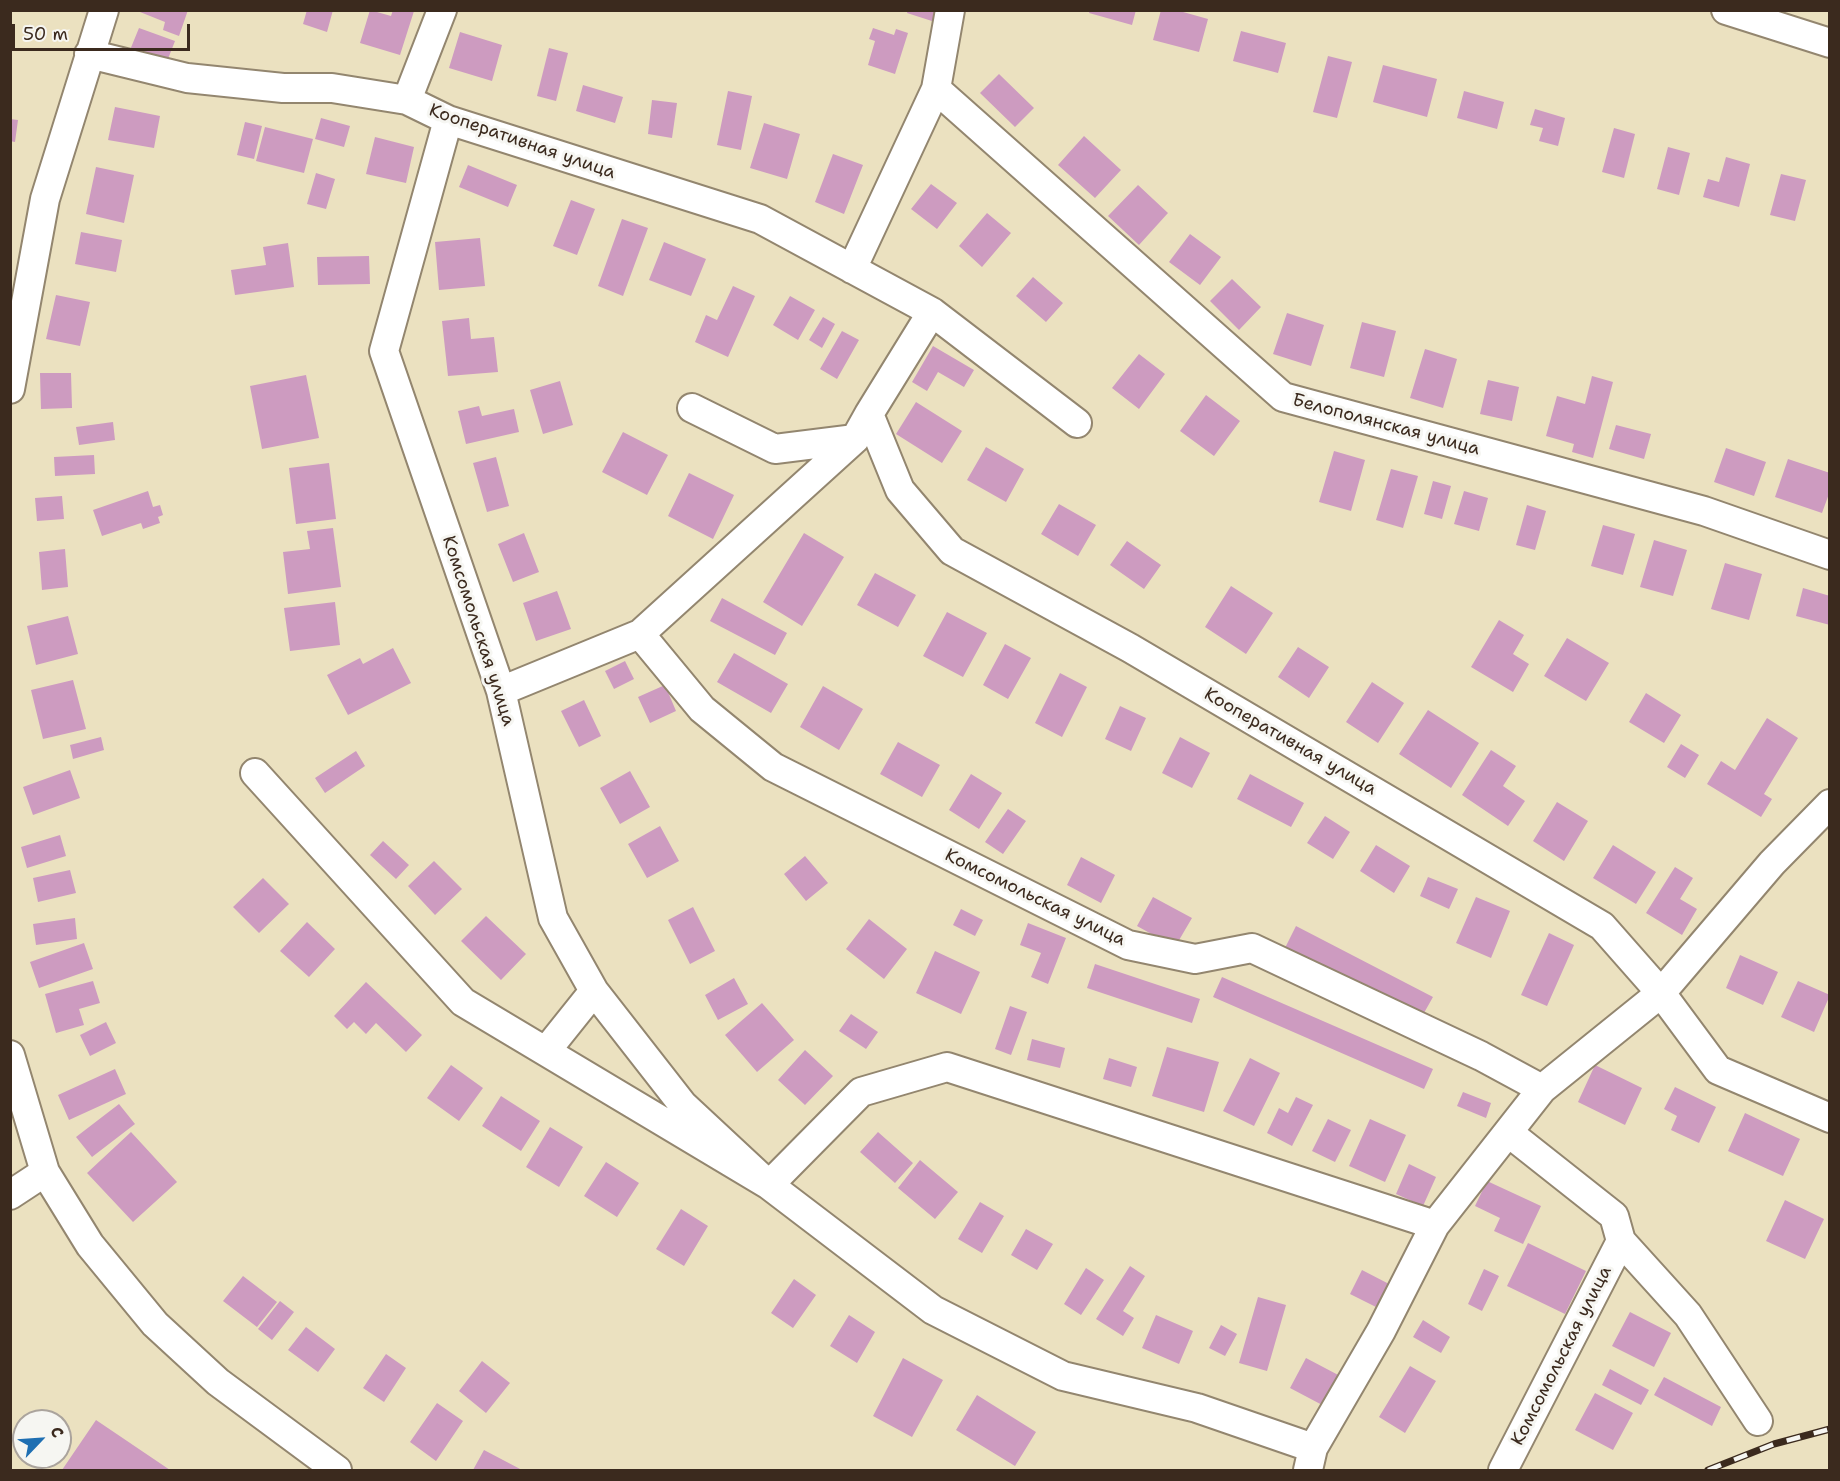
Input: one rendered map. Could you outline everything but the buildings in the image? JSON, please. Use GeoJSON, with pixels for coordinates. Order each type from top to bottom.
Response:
{"type":"FeatureCollection","features":[{"type":"Feature","properties":{"kind":"street"},"geometry":{"type":"LineString","coordinates":[[10,389],[45,199],[104,10]]}},
{"type":"Feature","properties":{"kind":"street"},"geometry":{"type":"LineString","coordinates":[[407,100],[442,10]]}},
{"type":"Feature","properties":{"kind":"street"},"geometry":{"type":"LineString","coordinates":[[852,269],[936,89],[950,10]]}},
{"type":"Feature","properties":{"kind":"street"},"geometry":{"type":"LineString","coordinates":[[1726,10],[1830,43]]}},
{"type":"Feature","properties":{"kind":"street","name":"Кооперативная улица"},"geometry":{"type":"LineString","coordinates":[[89,54],[187,78],[283,88],[332,88],[407,100],[448,120],[760,219],[932,312],[1077,423]]}},
{"type":"Feature","properties":{"kind":"street","name":"Белополянская улица"},"geometry":{"type":"LineString","coordinates":[[936,89],[1283,397],[1704,511],[1830,555]]}},
{"type":"Feature","properties":{"kind":"street","name":"Комсомольская улица"},"geometry":{"type":"LineString","coordinates":[[448,120],[384,351],[501,691],[553,918],[594,991],[683,1105],[769,1185],[933,1310],[1063,1376],[1197,1408],[1311,1459],[1381,1331],[1435,1225],[1542,1089],[1661,993],[1772,863],[1830,804]]}},
{"type":"Feature","properties":{"kind":"street"},"geometry":{"type":"LineString","coordinates":[[501,691],[607,645],[640,634],[855,439],[932,312]]}},
{"type":"Feature","properties":{"kind":"street"},"geometry":{"type":"LineString","coordinates":[[692,408],[775,449],[855,439]]}},
{"type":"Feature","properties":{"kind":"street","name":"Кооперативная улица"},"geometry":{"type":"LineString","coordinates":[[869,414],[900,490],[952,551],[1140,654],[1602,926],[1661,993],[1718,1070],[1830,1119]]}},
{"type":"Feature","properties":{"kind":"street","name":"Комсомольская улица"},"geometry":{"type":"LineString","coordinates":[[640,634],[702,709],[773,766],[793,777],[1128,945],[1195,959],[1252,948],[1481,1056],[1542,1089]]}},
{"type":"Feature","properties":{"kind":"street","name":"Комсомольская улица"},"geometry":{"type":"LineString","coordinates":[[255,773],[463,1002],[769,1185]]}},
{"type":"Feature","properties":{"kind":"street"},"geometry":{"type":"LineString","coordinates":[[546,1052],[594,991]]}},
{"type":"Feature","properties":{"kind":"street"},"geometry":{"type":"LineString","coordinates":[[10,1055],[45,1172],[90,1245],[155,1324],[218,1382],[337,1470]]}},
{"type":"Feature","properties":{"kind":"street"},"geometry":{"type":"LineString","coordinates":[[769,1185],[861,1092],[947,1067],[1435,1225]]}},
{"type":"Feature","properties":{"kind":"street","name":"Комсомольская улица"},"geometry":{"type":"LineString","coordinates":[[1509,1133],[1614,1216],[1621,1241],[1688,1315],[1758,1421]]}},
{"type":"Feature","properties":{"kind":"street"},"geometry":{"type":"LineString","coordinates":[[10,1195],[45,1172]]}},
{"type":"Feature","properties":{"kind":"street","name":"Комсомольская улица"},"geometry":{"type":"LineString","coordinates":[[1503,1470],[1621,1241]]}},
{"type":"Feature","properties":{"kind":"railway"},"geometry":{"type":"LineString","coordinates":[[1708,1470],[1774,1444],[1830,1429]]}}]}
